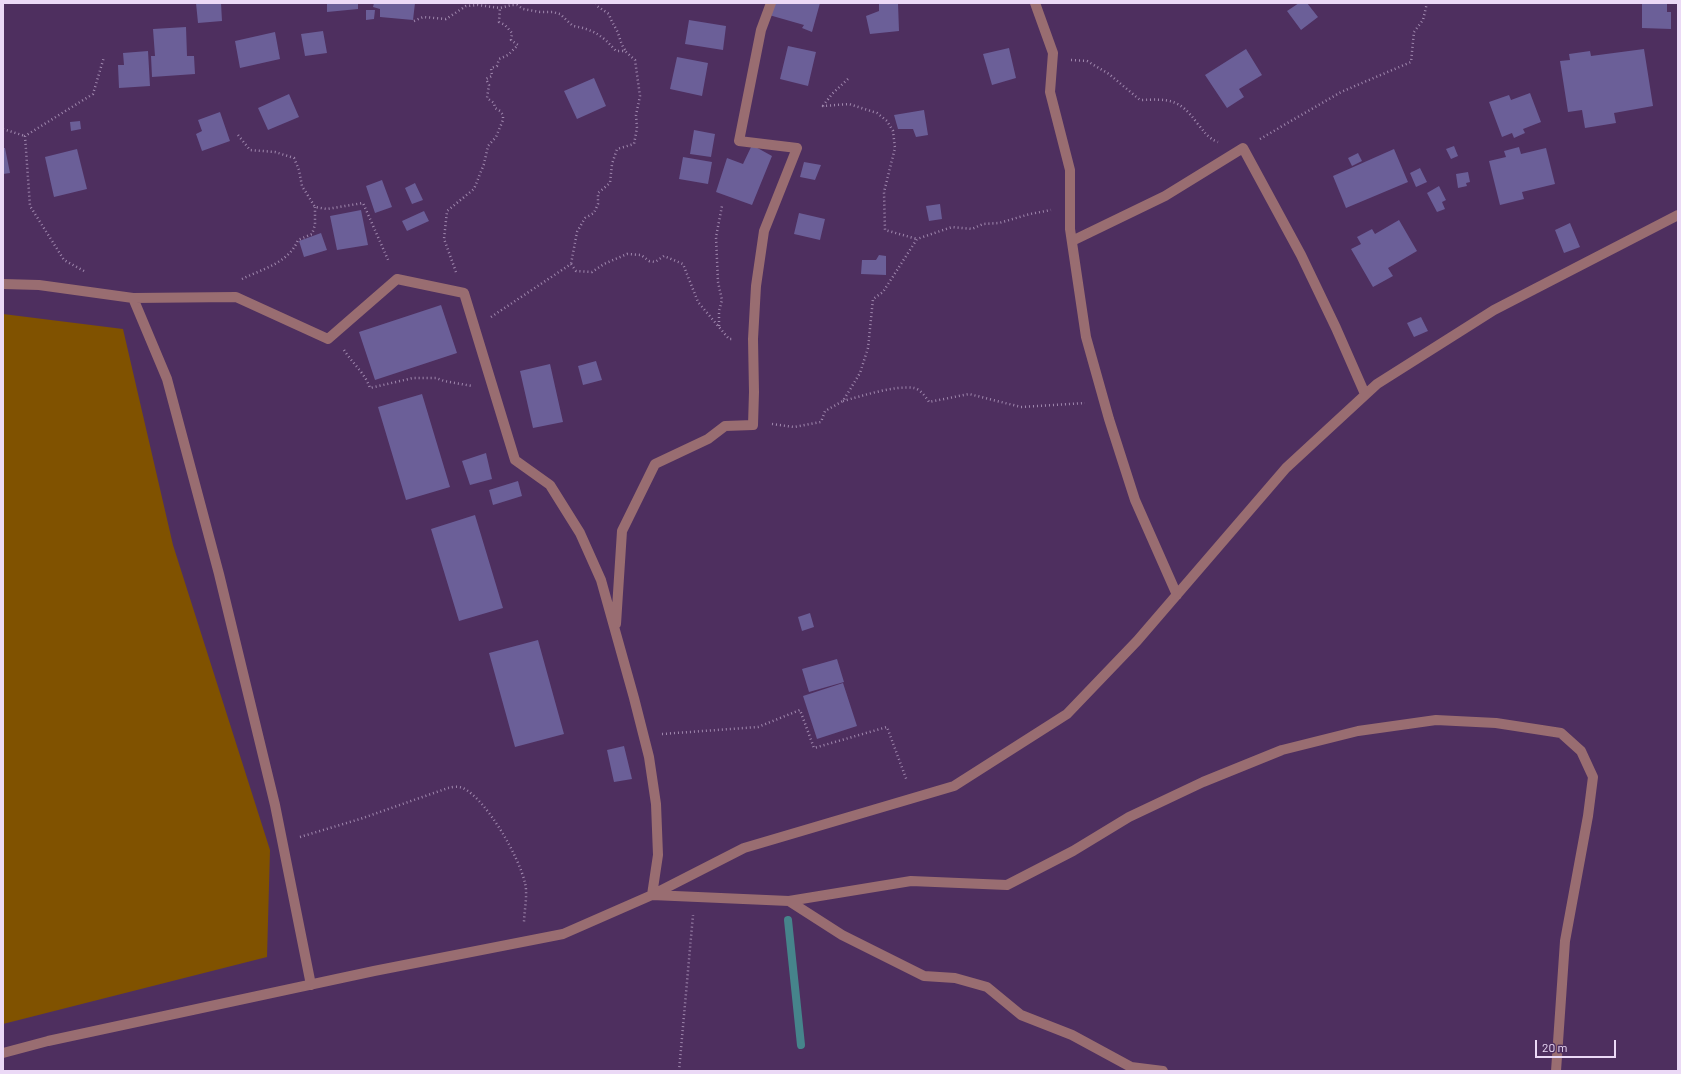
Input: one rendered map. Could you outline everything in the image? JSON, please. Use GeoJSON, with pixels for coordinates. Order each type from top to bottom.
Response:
{"type":"FeatureCollection","features":[{"type":"Feature","properties":{"kind":"street"},"geometry":{"type":"LineString","coordinates":[[616,631],[622,531],[655,464],[708,439],[725,426],[753,425],[753,338],[756,286],[764,232],[798,148],[739,141],[761,30],[771,3]]}},
{"type":"Feature","properties":{"kind":"street"},"geometry":{"type":"LineString","coordinates":[[1035,3],[1053,53],[1050,92],[1070,170],[1072,241],[1086,338],[1104,402],[1135,500],[1177,595]]}},
{"type":"Feature","properties":{"kind":"street"},"geometry":{"type":"LineString","coordinates":[[1072,241],[1165,196],[1243,148],[1304,262],[1336,328],[1365,394]]}},
{"type":"Feature","properties":{"kind":"street"},"geometry":{"type":"LineString","coordinates":[[3,1053],[48,1041],[311,985],[563,934],[652,895],[744,848],[954,786],[1067,714],[1137,641],[1286,468],[1377,384],[1494,310],[1678,215]]}},
{"type":"Feature","properties":{"kind":"street"},"geometry":{"type":"LineString","coordinates":[[3,284],[39,285],[133,298],[236,297],[328,339],[397,279],[464,293],[515,460],[550,485],[580,533],[601,580],[644,735],[656,804],[658,855],[652,895]]}},
{"type":"Feature","properties":{"kind":"street"},"geometry":{"type":"LineString","coordinates":[[133,298],[167,379],[219,574],[275,804],[311,985]]}},
{"type":"Feature","properties":{"kind":"street"},"geometry":{"type":"LineString","coordinates":[[652,895],[789,902],[911,881],[1007,885],[1073,851],[1129,817],[1203,782],[1282,750],[1358,731],[1436,720],[1496,723],[1561,732],[1581,751],[1593,777],[1588,816],[1565,941],[1556,1071]]}},
{"type":"Feature","properties":{"kind":"street"},"geometry":{"type":"LineString","coordinates":[[789,902],[842,935],[924,976],[955,978],[987,987],[1021,1015],[1072,1035],[1131,1067],[1163,1071]]}},
{"type":"Feature","properties":{"kind":"path"},"geometry":{"type":"LineString","coordinates":[[477,337],[491,317],[571,264],[577,232],[583,224],[585,218],[594,213],[598,204],[598,193],[610,183],[612,164],[617,149],[634,144],[637,128],[636,115],[640,96],[635,60],[620,44],[616,28],[611,23],[609,14],[597,6],[596,3]]}},
{"type":"Feature","properties":{"kind":"path"},"geometry":{"type":"LineString","coordinates":[[1071,60],[1087,61],[1109,74],[1140,100],[1166,99],[1176,102],[1197,122],[1204,133],[1216,141],[1243,148],[1341,92],[1411,62],[1414,32],[1423,20],[1427,3]]}},
{"type":"Feature","properties":{"kind":"path"},"geometry":{"type":"LineString","coordinates":[[414,21],[423,17],[446,19],[466,6],[500,8],[507,5],[518,4],[523,9],[560,14],[572,26],[586,28],[604,38],[616,51],[626,51]]}},
{"type":"Feature","properties":{"kind":"path"},"geometry":{"type":"LineString","coordinates":[[464,293],[444,239],[447,211],[474,189],[484,164],[488,146],[496,137],[503,120],[503,115],[495,108],[494,103],[487,98],[489,85],[486,79],[492,76],[491,68],[497,66],[499,59],[508,55],[518,45],[511,40],[512,34],[506,25],[499,22],[500,8]]}},
{"type":"Feature","properties":{"kind":"path"},"geometry":{"type":"LineString","coordinates":[[3,129],[25,136],[93,94],[104,57]]}},
{"type":"Feature","properties":{"kind":"path"},"geometry":{"type":"LineString","coordinates":[[848,80],[832,94],[823,106],[849,104],[877,113],[887,121],[893,131],[895,148],[884,192],[885,230],[917,239],[952,228],[972,229],[983,224],[999,223],[1030,214],[1070,207]]}},
{"type":"Feature","properties":{"kind":"path"},"geometry":{"type":"LineString","coordinates":[[25,136],[30,206],[64,260],[85,271]]}},
{"type":"Feature","properties":{"kind":"path"},"geometry":{"type":"LineString","coordinates":[[226,297],[230,284],[283,260],[294,250],[298,240],[312,234],[315,225],[315,207],[302,186],[299,170],[294,158],[275,152],[250,150],[238,136]]}},
{"type":"Feature","properties":{"kind":"path"},"geometry":{"type":"LineString","coordinates":[[315,207],[327,209],[363,203],[397,279]]}},
{"type":"Feature","properties":{"kind":"path"},"geometry":{"type":"LineString","coordinates":[[719,326],[719,311],[722,300],[718,282],[716,237],[722,206]]}},
{"type":"Feature","properties":{"kind":"path"},"geometry":{"type":"LineString","coordinates":[[843,401],[860,373],[868,348],[873,298],[883,292],[917,239]]}},
{"type":"Feature","properties":{"kind":"path"},"geometry":{"type":"LineString","coordinates":[[571,264],[576,271],[592,272],[604,264],[627,254],[641,255],[649,261],[656,262],[664,256],[683,264],[698,302],[729,339],[735,339]]}},
{"type":"Feature","properties":{"kind":"path"},"geometry":{"type":"LineString","coordinates":[[334,334],[352,363],[367,379],[370,388],[413,378],[436,378],[444,381],[493,389]]}},
{"type":"Feature","properties":{"kind":"path"},"geometry":{"type":"LineString","coordinates":[[753,425],[776,424],[794,427],[821,422],[825,412],[843,401],[898,388],[915,388],[924,394],[929,402],[970,394],[1021,407],[1104,402]]}},
{"type":"Feature","properties":{"kind":"path"},"geometry":{"type":"LineString","coordinates":[[644,735],[758,727],[800,710],[814,748],[887,727],[914,798]]}},
{"type":"Feature","properties":{"kind":"path"},"geometry":{"type":"LineString","coordinates":[[282,839],[320,832],[448,788],[462,788],[478,799],[505,838],[519,865],[526,885],[525,942]]}},
{"type":"Feature","properties":{"kind":"path"},"geometry":{"type":"LineString","coordinates":[[679,1071],[695,897]]}},
{"type":"Feature","properties":{"kind":"shaded area"},"geometry":{"type":"Polygon","coordinates":[[[3,314],[123,329],[173,545],[270,850],[267,957],[3,1024],[3,314]]]}},
{"type":"Feature","properties":{"kind":"building"},"geometry":{"type":"Polygon","coordinates":[[[196,3],[221,3],[222,21],[198,23],[196,3]]]}},
{"type":"Feature","properties":{"kind":"building"},"geometry":{"type":"Polygon","coordinates":[[[327,3],[358,3],[358,9],[327,12],[327,3]]]}},
{"type":"Feature","properties":{"kind":"building"},"geometry":{"type":"Polygon","coordinates":[[[374,3],[415,3],[413,20],[380,17],[380,9],[373,7],[374,3]]]}},
{"type":"Feature","properties":{"kind":"building"},"geometry":{"type":"Polygon","coordinates":[[[773,3],[820,3],[812,32],[802,28],[804,25],[769,15],[773,3]]]}},
{"type":"Feature","properties":{"kind":"building"},"geometry":{"type":"Polygon","coordinates":[[[879,3],[898,3],[899,31],[870,34],[866,16],[879,11],[879,3]]]}},
{"type":"Feature","properties":{"kind":"building"},"geometry":{"type":"Polygon","coordinates":[[[1299,3],[1307,3],[1318,17],[1301,30],[1287,11],[1299,3]]]}},
{"type":"Feature","properties":{"kind":"building"},"geometry":{"type":"Polygon","coordinates":[[[1642,3],[1667,3],[1667,12],[1671,12],[1671,29],[1642,28],[1642,3]]]}},
{"type":"Feature","properties":{"kind":"building"},"geometry":{"type":"Polygon","coordinates":[[[366,10],[375,10],[374,19],[366,20],[366,10]]]}},
{"type":"Feature","properties":{"kind":"building"},"geometry":{"type":"Polygon","coordinates":[[[689,20],[726,26],[723,50],[685,44],[689,20]]]}},
{"type":"Feature","properties":{"kind":"building"},"geometry":{"type":"Polygon","coordinates":[[[186,27],[187,56],[194,56],[195,74],[152,77],[151,56],[155,56],[153,29],[186,27]]]}},
{"type":"Feature","properties":{"kind":"building"},"geometry":{"type":"Polygon","coordinates":[[[323,31],[327,53],[305,56],[301,34],[323,31]]]}},
{"type":"Feature","properties":{"kind":"building"},"geometry":{"type":"Polygon","coordinates":[[[275,32],[280,59],[240,68],[235,41],[275,32]]]}},
{"type":"Feature","properties":{"kind":"building"},"geometry":{"type":"Polygon","coordinates":[[[788,46],[816,52],[808,86],[780,79],[788,46]]]}},
{"type":"Feature","properties":{"kind":"building"},"geometry":{"type":"Polygon","coordinates":[[[1009,48],[1016,78],[992,85],[983,54],[1009,48]]]}},
{"type":"Feature","properties":{"kind":"building"},"geometry":{"type":"Polygon","coordinates":[[[1246,49],[1262,75],[1239,89],[1244,97],[1227,108],[1205,75],[1246,49]]]}},
{"type":"Feature","properties":{"kind":"building"},"geometry":{"type":"Polygon","coordinates":[[[1644,49],[1653,106],[1614,113],[1616,123],[1585,128],[1582,110],[1568,112],[1560,61],[1570,60],[1569,54],[1590,51],[1591,56],[1644,49]]]}},
{"type":"Feature","properties":{"kind":"building"},"geometry":{"type":"Polygon","coordinates":[[[148,51],[150,86],[119,88],[118,65],[124,65],[123,53],[148,51]]]}},
{"type":"Feature","properties":{"kind":"building"},"geometry":{"type":"Polygon","coordinates":[[[677,57],[708,63],[702,96],[670,89],[677,57]]]}},
{"type":"Feature","properties":{"kind":"building"},"geometry":{"type":"Polygon","coordinates":[[[594,78],[606,106],[577,119],[564,91],[594,78]]]}},
{"type":"Feature","properties":{"kind":"building"},"geometry":{"type":"Polygon","coordinates":[[[1530,93],[1541,122],[1523,129],[1525,133],[1514,138],[1512,133],[1502,137],[1489,102],[1509,95],[1511,100],[1530,93]]]}},
{"type":"Feature","properties":{"kind":"building"},"geometry":{"type":"Polygon","coordinates":[[[289,94],[299,117],[268,130],[258,108],[289,94]]]}},
{"type":"Feature","properties":{"kind":"building"},"geometry":{"type":"Polygon","coordinates":[[[924,110],[928,135],[916,137],[913,129],[898,129],[894,115],[924,110]]]}},
{"type":"Feature","properties":{"kind":"building"},"geometry":{"type":"Polygon","coordinates":[[[220,112],[230,141],[202,151],[196,134],[202,131],[198,120],[220,112]]]}},
{"type":"Feature","properties":{"kind":"building"},"geometry":{"type":"Polygon","coordinates":[[[80,121],[81,129],[71,131],[70,122],[80,121]]]}},
{"type":"Feature","properties":{"kind":"building"},"geometry":{"type":"Polygon","coordinates":[[[694,130],[715,134],[711,157],[690,154],[694,130]]]}},
{"type":"Feature","properties":{"kind":"building"},"geometry":{"type":"Polygon","coordinates":[[[752,145],[772,156],[752,205],[716,192],[727,158],[743,164],[752,145]]]}},
{"type":"Feature","properties":{"kind":"building"},"geometry":{"type":"Polygon","coordinates":[[[1454,146],[1458,156],[1451,159],[1446,149],[1454,146]]]}},
{"type":"Feature","properties":{"kind":"building"},"geometry":{"type":"Polygon","coordinates":[[[1519,147],[1521,154],[1546,148],[1555,184],[1522,192],[1524,199],[1500,205],[1489,161],[1506,157],[1504,151],[1519,147]]]}},
{"type":"Feature","properties":{"kind":"building"},"geometry":{"type":"Polygon","coordinates":[[[3,148],[5,148],[10,173],[3,174],[3,148]]]}},
{"type":"Feature","properties":{"kind":"building"},"geometry":{"type":"Polygon","coordinates":[[[77,149],[87,189],[54,197],[45,157],[77,149]]]}},
{"type":"Feature","properties":{"kind":"building"},"geometry":{"type":"Polygon","coordinates":[[[1394,149],[1408,182],[1346,208],[1333,176],[1394,149]]]}},
{"type":"Feature","properties":{"kind":"building"},"geometry":{"type":"Polygon","coordinates":[[[1358,153],[1362,161],[1352,166],[1348,158],[1358,153]]]}},
{"type":"Feature","properties":{"kind":"building"},"geometry":{"type":"Polygon","coordinates":[[[683,157],[712,162],[708,184],[679,179],[683,157]]]}},
{"type":"Feature","properties":{"kind":"building"},"geometry":{"type":"Polygon","coordinates":[[[804,162],[821,165],[815,180],[800,177],[804,162]]]}},
{"type":"Feature","properties":{"kind":"building"},"geometry":{"type":"Polygon","coordinates":[[[1420,168],[1427,182],[1416,187],[1410,173],[1420,168]]]}},
{"type":"Feature","properties":{"kind":"building"},"geometry":{"type":"Polygon","coordinates":[[[1468,172],[1470,182],[1466,183],[1467,186],[1458,188],[1456,174],[1468,172]]]}},
{"type":"Feature","properties":{"kind":"building"},"geometry":{"type":"Polygon","coordinates":[[[382,180],[392,207],[375,213],[366,186],[382,180]]]}},
{"type":"Feature","properties":{"kind":"building"},"geometry":{"type":"Polygon","coordinates":[[[415,183],[423,200],[412,204],[405,188],[415,183]]]}},
{"type":"Feature","properties":{"kind":"building"},"geometry":{"type":"Polygon","coordinates":[[[1439,186],[1446,200],[1442,202],[1445,209],[1437,212],[1427,193],[1439,186]]]}},
{"type":"Feature","properties":{"kind":"building"},"geometry":{"type":"Polygon","coordinates":[[[940,204],[942,219],[929,221],[926,206],[940,204]]]}},
{"type":"Feature","properties":{"kind":"building"},"geometry":{"type":"Polygon","coordinates":[[[361,210],[368,245],[337,250],[330,216],[361,210]]]}},
{"type":"Feature","properties":{"kind":"building"},"geometry":{"type":"Polygon","coordinates":[[[424,211],[429,221],[407,231],[402,221],[424,211]]]}},
{"type":"Feature","properties":{"kind":"building"},"geometry":{"type":"Polygon","coordinates":[[[799,213],[825,219],[820,240],[794,234],[799,213]]]}},
{"type":"Feature","properties":{"kind":"building"},"geometry":{"type":"Polygon","coordinates":[[[1399,220],[1417,251],[1388,268],[1393,276],[1373,287],[1351,249],[1361,244],[1357,237],[1372,229],[1375,234],[1399,220]]]}},
{"type":"Feature","properties":{"kind":"building"},"geometry":{"type":"Polygon","coordinates":[[[1570,223],[1580,247],[1564,253],[1555,230],[1570,223]]]}},
{"type":"Feature","properties":{"kind":"building"},"geometry":{"type":"Polygon","coordinates":[[[321,233],[327,250],[304,257],[299,241],[321,233]]]}},
{"type":"Feature","properties":{"kind":"building"},"geometry":{"type":"Polygon","coordinates":[[[879,255],[886,256],[886,275],[861,274],[862,260],[876,260],[879,255]]]}},
{"type":"Feature","properties":{"kind":"building"},"geometry":{"type":"Polygon","coordinates":[[[441,305],[457,353],[375,380],[359,332],[441,305]]]}},
{"type":"Feature","properties":{"kind":"building"},"geometry":{"type":"Polygon","coordinates":[[[1421,317],[1428,331],[1414,337],[1407,323],[1421,317]]]}},
{"type":"Feature","properties":{"kind":"building"},"geometry":{"type":"Polygon","coordinates":[[[596,361],[602,380],[583,385],[578,366],[596,361]]]}},
{"type":"Feature","properties":{"kind":"building"},"geometry":{"type":"Polygon","coordinates":[[[550,364],[563,422],[533,428],[520,371],[550,364]]]}},
{"type":"Feature","properties":{"kind":"building"},"geometry":{"type":"Polygon","coordinates":[[[422,394],[450,487],[406,500],[378,407],[422,394]]]}},
{"type":"Feature","properties":{"kind":"building"},"geometry":{"type":"Polygon","coordinates":[[[486,453],[492,479],[470,485],[462,461],[486,453]]]}},
{"type":"Feature","properties":{"kind":"building"},"geometry":{"type":"Polygon","coordinates":[[[518,481],[522,496],[493,505],[489,490],[518,481]]]}},
{"type":"Feature","properties":{"kind":"building"},"geometry":{"type":"Polygon","coordinates":[[[475,515],[503,608],[459,621],[431,529],[475,515]]]}},
{"type":"Feature","properties":{"kind":"building"},"geometry":{"type":"Polygon","coordinates":[[[810,613],[814,627],[802,631],[798,617],[810,613]]]}},
{"type":"Feature","properties":{"kind":"building"},"geometry":{"type":"Polygon","coordinates":[[[538,640],[564,734],[515,747],[489,653],[538,640]]]}},
{"type":"Feature","properties":{"kind":"building"},"geometry":{"type":"Polygon","coordinates":[[[837,659],[844,682],[809,692],[802,669],[837,659]]]}},
{"type":"Feature","properties":{"kind":"building"},"geometry":{"type":"Polygon","coordinates":[[[843,683],[857,726],[817,739],[803,696],[843,683]]]}},
{"type":"Feature","properties":{"kind":"building"},"geometry":{"type":"Polygon","coordinates":[[[624,746],[632,779],[614,782],[607,750],[624,746]]]}},
{"type":"Feature","properties":{"kind":"waterway"},"geometry":{"type":"LineString","coordinates":[[788,920],[801,1045]]}}]}
